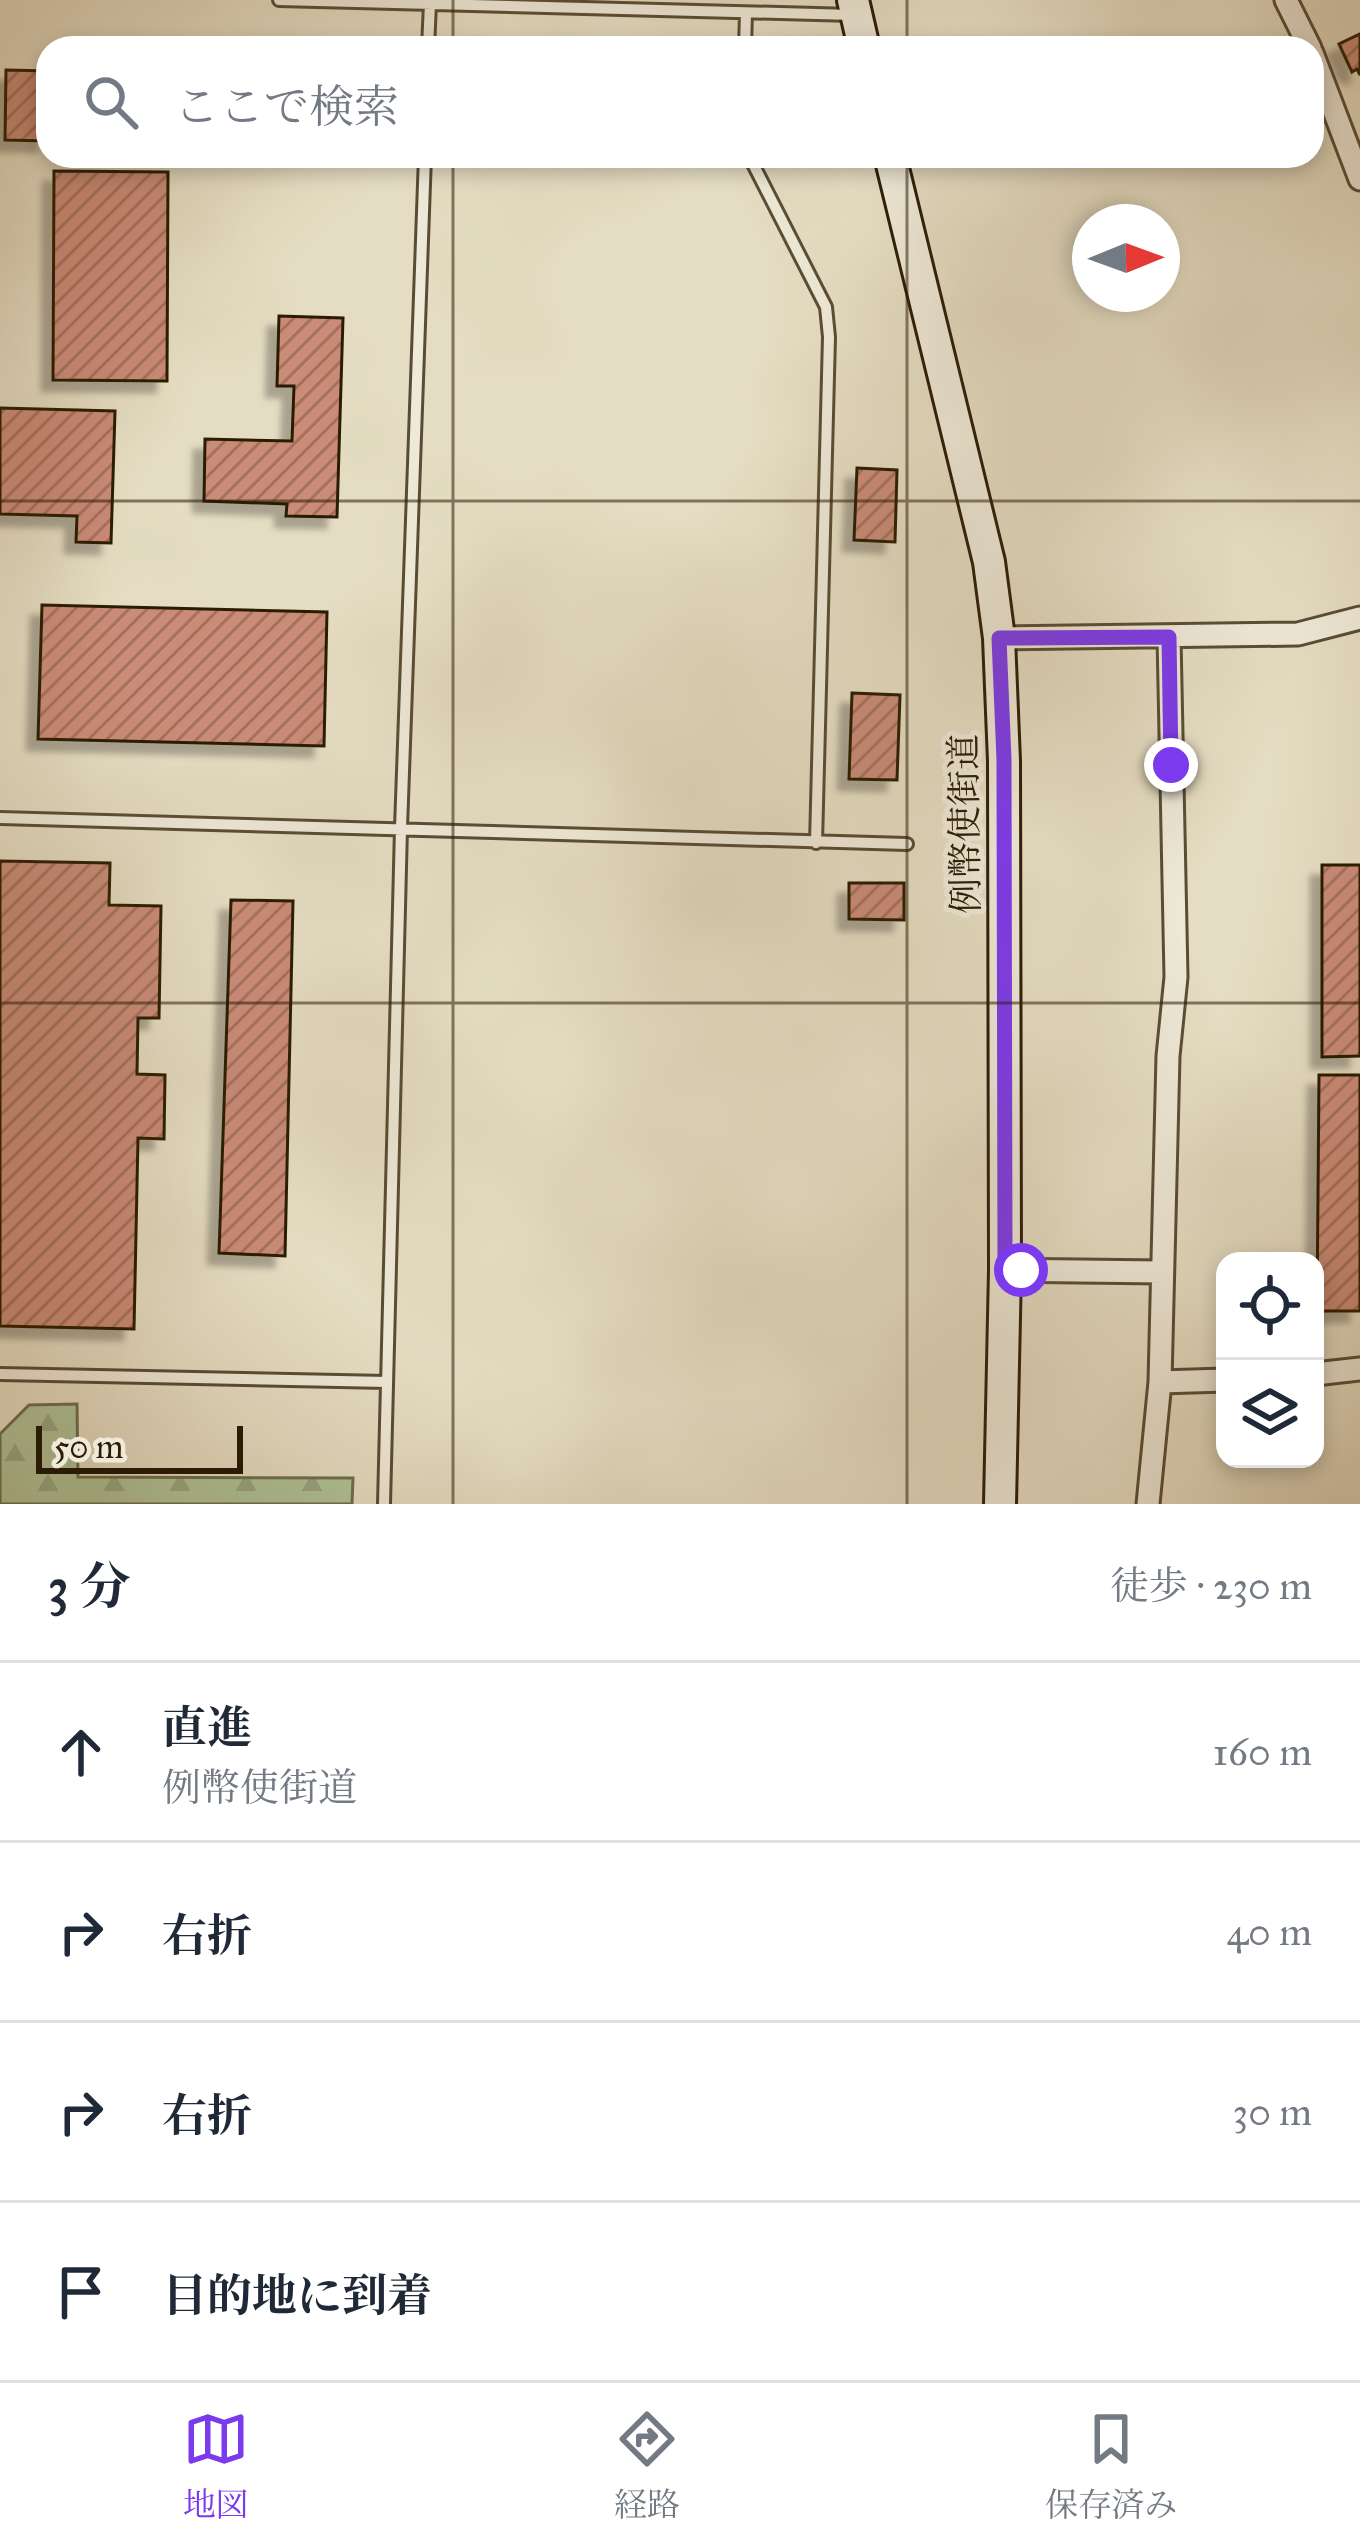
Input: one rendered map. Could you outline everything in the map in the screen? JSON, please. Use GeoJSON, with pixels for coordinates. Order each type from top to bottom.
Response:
{"type":"FeatureCollection","features":[{"type":"Feature","properties":{"kind":"main road","name":"例幣使街道"},"geometry":{"type":"LineString","coordinates":[[893,168],[989,562],[999,638],[1004,784],[1005,1270],[1000,1504]]}},
{"type":"Feature","properties":{"kind":"street"},"geometry":{"type":"LineString","coordinates":[[1286,0],[1304,36]]}},
{"type":"Feature","properties":{"kind":"street"},"geometry":{"type":"LineString","coordinates":[[1324,84],[1360,178]]}},
{"type":"Feature","properties":{"kind":"street"},"geometry":{"type":"LineString","coordinates":[[999,638],[1298,634],[1360,618]]}},
{"type":"Feature","properties":{"kind":"street"},"geometry":{"type":"LineString","coordinates":[[1148,1504],[1160,1382],[1168,1056],[1176,977],[1169,637]]}},
{"type":"Feature","properties":{"kind":"street"},"geometry":{"type":"LineString","coordinates":[[1005,1270],[1162,1272]]}},
{"type":"Feature","properties":{"kind":"street"},"geometry":{"type":"LineString","coordinates":[[1324,1373],[1360,1369]]}},
{"type":"Feature","properties":{"kind":"street"},"geometry":{"type":"LineString","coordinates":[[1160,1382],[1216,1380]]}},
{"type":"Feature","properties":{"kind":"lane"},"geometry":{"type":"LineString","coordinates":[[279,0],[746,13],[854,8]]}},
{"type":"Feature","properties":{"kind":"lane"},"geometry":{"type":"LineString","coordinates":[[429,36],[430,3]]}},
{"type":"Feature","properties":{"kind":"lane"},"geometry":{"type":"LineString","coordinates":[[745,36],[746,13]]}},
{"type":"Feature","properties":{"kind":"lane"},"geometry":{"type":"LineString","coordinates":[[384,1504],[424,168]]}},
{"type":"Feature","properties":{"kind":"lane"},"geometry":{"type":"LineString","coordinates":[[755,168],[826,307],[829,337],[817,844]]}},
{"type":"Feature","properties":{"kind":"lane"},"geometry":{"type":"LineString","coordinates":[[0,818],[908,844]]}},
{"type":"Feature","properties":{"kind":"lane"},"geometry":{"type":"LineString","coordinates":[[0,1374],[387,1382]]}},
{"type":"Feature","properties":{"kind":"green space"},"geometry":{"type":"Polygon","coordinates":[[[77,1404],[78,1477],[353,1478],[352,1504],[0,1504],[0,1434],[29,1405],[77,1404]]]}},
{"type":"Feature","properties":{"kind":"building"},"geometry":{"type":"Polygon","coordinates":[[[1360,34],[1360,75],[1357,69],[1352,72],[1339,44],[1360,34]]]}},
{"type":"Feature","properties":{"kind":"building"},"geometry":{"type":"Polygon","coordinates":[[[6,70],[36,71],[36,141],[5,140],[6,70]]]}},
{"type":"Feature","properties":{"kind":"building"},"geometry":{"type":"Polygon","coordinates":[[[54,171],[168,172],[167,381],[53,380],[54,171]]]}},
{"type":"Feature","properties":{"kind":"building"},"geometry":{"type":"Polygon","coordinates":[[[279,316],[343,318],[337,517],[286,516],[287,504],[204,501],[205,439],[292,441],[294,386],[277,386],[279,316]]]}},
{"type":"Feature","properties":{"kind":"building"},"geometry":{"type":"Polygon","coordinates":[[[0,408],[115,411],[111,543],[76,542],[77,516],[0,514],[0,408]]]}},
{"type":"Feature","properties":{"kind":"building"},"geometry":{"type":"Polygon","coordinates":[[[857,468],[897,470],[895,542],[854,540],[857,468]]]}},
{"type":"Feature","properties":{"kind":"building"},"geometry":{"type":"Polygon","coordinates":[[[42,605],[327,612],[324,746],[38,739],[42,605]]]}},
{"type":"Feature","properties":{"kind":"building"},"geometry":{"type":"Polygon","coordinates":[[[852,693],[900,695],[897,780],[849,779],[852,693]]]}},
{"type":"Feature","properties":{"kind":"building"},"geometry":{"type":"Polygon","coordinates":[[[0,861],[110,863],[109,905],[161,906],[159,1018],[138,1018],[137,1074],[165,1075],[164,1139],[138,1138],[134,1329],[0,1326],[0,861]]]}},
{"type":"Feature","properties":{"kind":"building"},"geometry":{"type":"Polygon","coordinates":[[[1322,865],[1360,865],[1360,1056],[1322,1057],[1322,865]]]}},
{"type":"Feature","properties":{"kind":"building"},"geometry":{"type":"Polygon","coordinates":[[[849,883],[904,883],[904,920],[849,919],[849,883]]]}},
{"type":"Feature","properties":{"kind":"building"},"geometry":{"type":"Polygon","coordinates":[[[231,900],[293,901],[285,1256],[219,1253],[231,900]]]}},
{"type":"Feature","properties":{"kind":"building"},"geometry":{"type":"Polygon","coordinates":[[[1319,1075],[1360,1075],[1360,1311],[1324,1311],[1324,1252],[1318,1252],[1319,1075]]]}},
{"type":"Feature","properties":{"kind":"route"},"geometry":{"type":"LineString","coordinates":[[1021,1270],[1005,1270],[1004,760],[999,638],[1169,637],[1171,765]]}}]}
